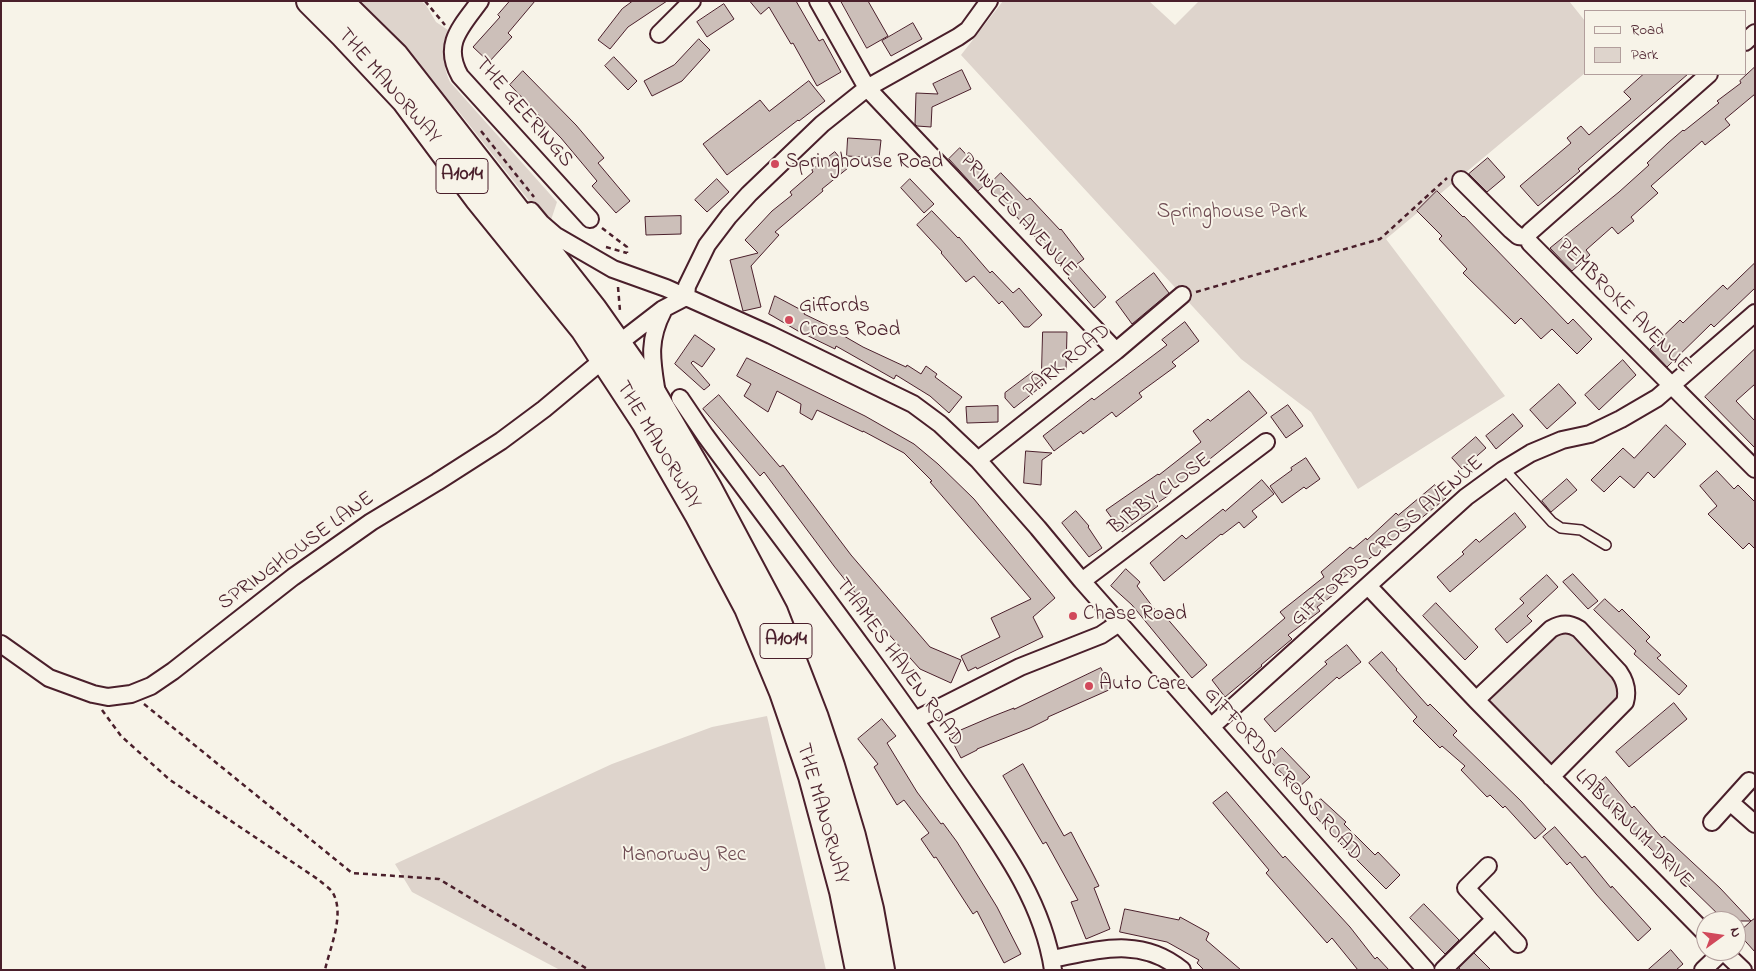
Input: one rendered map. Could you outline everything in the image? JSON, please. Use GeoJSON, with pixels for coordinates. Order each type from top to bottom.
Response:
{"type":"FeatureCollection","features":[{"type":"Feature","properties":{"kind":"main road","name":"THE MANORWAY"},"geometry":{"type":"LineString","coordinates":[[310,1],[405,100],[478,198],[584,329],[669,399],[708,488],[774,612],[799,673],[831,766],[852,836],[870,909],[881,970]]}},
{"type":"Feature","properties":{"kind":"main road","name":"THE MANORWAY"},"geometry":{"type":"LineString","coordinates":[[339,1],[395,56],[611,351],[645,422],[698,514],[748,608],[783,692],[812,776],[843,891],[859,970]]}},
{"type":"Feature","properties":{"kind":"street","name":"THE GEERINGS"},"geometry":{"type":"LineString","coordinates":[[480,1],[453,42],[454,64],[460,76],[590,219]]}},
{"type":"Feature","properties":{"kind":"street"},"geometry":{"type":"LineString","coordinates":[[659,34],[692,1]]}},
{"type":"Feature","properties":{"kind":"street","name":"PRINCES AVENUE"},"geometry":{"type":"LineString","coordinates":[[818,1],[867,88],[1116,351]]}},
{"type":"Feature","properties":{"kind":"street"},"geometry":{"type":"LineString","coordinates":[[611,351],[663,309],[686,297],[687,286],[708,245],[729,216],[749,194],[822,124],[867,88],[968,30],[989,1]]}},
{"type":"Feature","properties":{"kind":"street","name":"GIFFORDS CROSS ROAD"},"geometry":{"type":"LineString","coordinates":[[395,56],[496,168],[541,223],[556,236],[613,269],[653,283],[771,335],[913,404],[940,424],[978,460],[1038,528],[1082,582],[1426,970]]}},
{"type":"Feature","properties":{"kind":"street"},"geometry":{"type":"LineString","coordinates":[[1528,237],[1530,232],[1708,75]]}},
{"type":"Feature","properties":{"kind":"street","name":"PEMBROKE AVENUE"},"geometry":{"type":"LineString","coordinates":[[1461,180],[1518,236],[1528,237],[1530,243],[1755,469]]}},
{"type":"Feature","properties":{"kind":"street"},"geometry":{"type":"LineString","coordinates":[[653,283],[665,298],[652,340],[652,362],[669,399]]}},
{"type":"Feature","properties":{"kind":"street","name":"PARK ROAD"},"geometry":{"type":"LineString","coordinates":[[978,460],[1116,351],[1182,295]]}},
{"type":"Feature","properties":{"kind":"street","name":"GIFFORDS CROSS AVENUE"},"geometry":{"type":"LineString","coordinates":[[1211,727],[1466,497],[1504,469],[1531,453],[1562,440],[1590,434],[1657,398],[1755,313]]}},
{"type":"Feature","properties":{"kind":"street","name":"SPRINGHOUSE LANE"},"geometry":{"type":"LineString","coordinates":[[1,644],[49,678],[93,694],[108,697],[131,694],[151,686],[293,577],[371,522],[438,482],[544,409],[611,351]]}},
{"type":"Feature","properties":{"kind":"street","name":"THAMES HAVEN ROAD"},"geometry":{"type":"LineString","coordinates":[[669,399],[705,435],[915,720],[1007,855],[1034,906],[1052,964]]}},
{"type":"Feature","properties":{"kind":"street","name":"BIBBY CLOSE"},"geometry":{"type":"LineString","coordinates":[[1082,582],[1266,442]]}},
{"type":"Feature","properties":{"kind":"street","name":"LABURNUM DRIVE"},"geometry":{"type":"LineString","coordinates":[[1368,586],[1476,700],[1696,924]]}},
{"type":"Feature","properties":{"kind":"street"},"geometry":{"type":"LineString","coordinates":[[915,720],[1020,667],[1101,634],[1119,623]]}},
{"type":"Feature","properties":{"kind":"street","name":"LABURNUM DRIVE"},"geometry":{"type":"LineString","coordinates":[[1476,700],[1551,628],[1565,624],[1579,629],[1619,672],[1628,692],[1625,702],[1551,777]]}},
{"type":"Feature","properties":{"kind":"street"},"geometry":{"type":"LineString","coordinates":[[1712,822],[1749,782]]}},
{"type":"Feature","properties":{"kind":"street"},"geometry":{"type":"LineString","coordinates":[[1730,802],[1755,824]]}},
{"type":"Feature","properties":{"kind":"street"},"geometry":{"type":"LineString","coordinates":[[1488,866],[1466,888],[1518,944]]}},
{"type":"Feature","properties":{"kind":"street"},"geometry":{"type":"LineString","coordinates":[[1443,970],[1495,919]]}},
{"type":"Feature","properties":{"kind":"street"},"geometry":{"type":"LineString","coordinates":[[1052,964],[1110,948],[1128,948],[1158,954],[1182,970]]}},
{"type":"Feature","properties":{"kind":"street"},"geometry":{"type":"LineString","coordinates":[[1703,970],[1712,961]]}},
{"type":"Feature","properties":{"kind":"street"},"geometry":{"type":"LineString","coordinates":[[1734,961],[1743,970]]}},
{"type":"Feature","properties":{"kind":"lane"},"geometry":{"type":"LineString","coordinates":[[1504,469],[1552,522],[1561,528],[1581,530],[1606,545]]}},
{"type":"Feature","properties":{"kind":"path"},"geometry":{"type":"LineString","coordinates":[[425,1],[450,30]]}},
{"type":"Feature","properties":{"kind":"path"},"geometry":{"type":"LineString","coordinates":[[481,131],[535,198]]}},
{"type":"Feature","properties":{"kind":"path"},"geometry":{"type":"LineString","coordinates":[[1182,295],[1380,239],[1452,174],[1461,180]]}},
{"type":"Feature","properties":{"kind":"path"},"geometry":{"type":"LineString","coordinates":[[590,219],[627,247],[627,253],[600,245]]}},
{"type":"Feature","properties":{"kind":"path"},"geometry":{"type":"LineString","coordinates":[[619,285],[617,290],[619,306]]}},
{"type":"Feature","properties":{"kind":"path"},"geometry":{"type":"LineString","coordinates":[[93,694],[102,711],[121,736],[170,780],[319,880],[332,892],[338,907],[336,924],[324,970]]}},
{"type":"Feature","properties":{"kind":"path"},"geometry":{"type":"LineString","coordinates":[[131,694],[352,873],[439,879],[590,970]]}},
{"type":"Feature","properties":{"kind":"green space"},"geometry":{"type":"Polygon","coordinates":[[[353,1],[421,1],[426,5],[436,22],[454,34],[445,58],[447,75],[450,82],[557,202],[549,226],[459,112],[353,1]]]}},
{"type":"Feature","properties":{"kind":"green space","name":"Springhouse Park"},"geometry":{"type":"Polygon","coordinates":[[[1003,1],[1149,1],[1175,25],[1199,1],[1569,1],[1584,20],[1584,74],[1386,239],[1505,396],[1358,489],[1311,412],[1241,359],[961,55],[1003,1]]]}},
{"type":"Feature","properties":{"kind":"green space"},"geometry":{"type":"Polygon","coordinates":[[[1565,624],[1628,693],[1551,777],[1476,700],[1565,624]]]}},
{"type":"Feature","properties":{"kind":"green space","name":"Manorway Rec"},"geometry":{"type":"Polygon","coordinates":[[[767,716],[826,970],[560,970],[412,892],[395,864],[612,764],[712,727],[767,716]]]}},
{"type":"Feature","properties":{"kind":"building"},"geometry":{"type":"Polygon","coordinates":[[[510,1],[535,1],[508,33],[512,37],[489,62],[473,47],[500,17],[498,15],[510,1]]]}},
{"type":"Feature","properties":{"kind":"building"},"geometry":{"type":"Polygon","coordinates":[[[633,1],[667,1],[628,27],[610,49],[598,40],[622,9],[633,1]]]}},
{"type":"Feature","properties":{"kind":"building"},"geometry":{"type":"Polygon","coordinates":[[[750,1],[796,1],[819,41],[823,39],[841,72],[817,86],[793,43],[791,44],[769,7],[761,14],[750,1]]]}},
{"type":"Feature","properties":{"kind":"building"},"geometry":{"type":"Polygon","coordinates":[[[841,1],[868,1],[888,36],[867,48],[841,1]]]}},
{"type":"Feature","properties":{"kind":"building"},"geometry":{"type":"Polygon","coordinates":[[[724,4],[734,19],[707,37],[697,22],[724,4]]]}},
{"type":"Feature","properties":{"kind":"building"},"geometry":{"type":"Polygon","coordinates":[[[913,23],[922,39],[891,56],[882,41],[913,23]]]}},
{"type":"Feature","properties":{"kind":"building"},"geometry":{"type":"Polygon","coordinates":[[[699,39],[710,50],[682,81],[652,96],[644,81],[674,65],[699,39]]]}},
{"type":"Feature","properties":{"kind":"building"},"geometry":{"type":"Polygon","coordinates":[[[614,57],[637,81],[628,90],[605,66],[614,57]]]}},
{"type":"Feature","properties":{"kind":"building"},"geometry":{"type":"Polygon","coordinates":[[[1755,67],[1755,94],[1725,119],[1730,125],[1705,145],[1702,141],[1651,186],[1658,193],[1631,217],[1634,221],[1618,234],[1612,227],[1586,250],[1590,255],[1572,271],[1550,248],[1619,192],[1649,165],[1647,163],[1668,143],[1719,103],[1717,101],[1741,83],[1740,81],[1755,67]]]}},
{"type":"Feature","properties":{"kind":"building"},"geometry":{"type":"Polygon","coordinates":[[[962,70],[971,89],[932,107],[931,127],[917,126],[915,124],[916,93],[938,94],[933,84],[962,70]]]}},
{"type":"Feature","properties":{"kind":"building"},"geometry":{"type":"Polygon","coordinates":[[[523,71],[576,125],[604,158],[598,163],[630,201],[616,213],[592,186],[597,181],[561,138],[510,85],[523,71]]]}},
{"type":"Feature","properties":{"kind":"building"},"geometry":{"type":"Polygon","coordinates":[[[1643,75],[1687,75],[1538,206],[1520,186],[1571,143],[1567,138],[1581,126],[1589,135],[1631,99],[1624,92],[1643,75]]]}},
{"type":"Feature","properties":{"kind":"building"},"geometry":{"type":"Polygon","coordinates":[[[809,81],[825,101],[727,175],[703,144],[760,100],[769,111],[809,81]]]}},
{"type":"Feature","properties":{"kind":"building"},"geometry":{"type":"Polygon","coordinates":[[[848,138],[881,140],[879,158],[847,156],[848,138]]]}},
{"type":"Feature","properties":{"kind":"building"},"geometry":{"type":"Polygon","coordinates":[[[960,148],[990,180],[978,191],[949,159],[960,148]]]}},
{"type":"Feature","properties":{"kind":"building"},"geometry":{"type":"Polygon","coordinates":[[[835,152],[848,168],[775,232],[779,235],[751,266],[761,307],[743,311],[730,260],[758,253],[745,240],[772,211],[792,195],[790,192],[813,172],[812,170],[835,152]]]}},
{"type":"Feature","properties":{"kind":"building"},"geometry":{"type":"Polygon","coordinates":[[[1488,158],[1505,177],[1487,192],[1469,174],[1488,158]]]}},
{"type":"Feature","properties":{"kind":"building"},"geometry":{"type":"Polygon","coordinates":[[[1001,173],[1027,200],[1030,198],[1061,229],[1084,259],[1077,264],[1106,297],[1094,308],[1068,278],[1070,276],[1042,239],[1040,242],[988,186],[1001,173]]]}},
{"type":"Feature","properties":{"kind":"building"},"geometry":{"type":"Polygon","coordinates":[[[717,179],[729,192],[707,212],[695,200],[717,179]]]}},
{"type":"Feature","properties":{"kind":"building"},"geometry":{"type":"Polygon","coordinates":[[[910,179],[934,204],[924,213],[901,188],[910,179]]]}},
{"type":"Feature","properties":{"kind":"building"},"geometry":{"type":"Polygon","coordinates":[[[1437,191],[1464,216],[1568,324],[1573,319],[1592,339],[1577,354],[1552,329],[1541,339],[1521,318],[1515,324],[1463,273],[1467,269],[1439,239],[1442,236],[1417,211],[1437,191]]]}},
{"type":"Feature","properties":{"kind":"building"},"geometry":{"type":"Polygon","coordinates":[[[932,211],[959,237],[990,273],[992,271],[1013,293],[1019,288],[1042,315],[1029,327],[1024,327],[1002,301],[999,304],[974,276],[966,282],[917,225],[932,211]]]}},
{"type":"Feature","properties":{"kind":"building"},"geometry":{"type":"Polygon","coordinates":[[[681,216],[681,234],[646,235],[645,217],[681,216]]]}},
{"type":"Feature","properties":{"kind":"building"},"geometry":{"type":"Polygon","coordinates":[[[1755,263],[1755,288],[1714,327],[1711,324],[1667,367],[1650,349],[1680,320],[1683,323],[1723,285],[1727,289],[1755,263]]]}},
{"type":"Feature","properties":{"kind":"building"},"geometry":{"type":"Polygon","coordinates":[[[1154,273],[1169,293],[1132,324],[1116,302],[1154,273]]]}},
{"type":"Feature","properties":{"kind":"building"},"geometry":{"type":"Polygon","coordinates":[[[775,296],[863,347],[906,367],[907,365],[921,374],[926,366],[937,374],[935,377],[962,397],[949,413],[930,396],[896,375],[894,379],[836,346],[835,349],[769,314],[775,296]]]}},
{"type":"Feature","properties":{"kind":"building"},"geometry":{"type":"Polygon","coordinates":[[[1185,322],[1199,341],[1172,362],[1176,366],[1139,393],[1142,397],[1116,417],[1112,412],[1083,434],[1081,431],[1054,451],[1043,436],[1092,398],[1094,400],[1167,345],[1162,340],[1185,322]]]}},
{"type":"Feature","properties":{"kind":"building"},"geometry":{"type":"Polygon","coordinates":[[[1043,332],[1067,332],[1066,370],[1042,369],[1043,332]]]}},
{"type":"Feature","properties":{"kind":"building"},"geometry":{"type":"Polygon","coordinates":[[[695,335],[715,349],[702,367],[693,361],[691,363],[710,385],[704,390],[675,364],[695,335]]]}},
{"type":"Feature","properties":{"kind":"building"},"geometry":{"type":"Polygon","coordinates":[[[1755,349],[1755,384],[1736,401],[1755,421],[1755,448],[1705,397],[1755,349]]]}},
{"type":"Feature","properties":{"kind":"building"},"geometry":{"type":"Polygon","coordinates":[[[747,358],[865,416],[914,444],[938,464],[974,499],[1055,598],[1033,617],[1043,637],[977,669],[976,667],[968,671],[961,656],[1000,637],[991,618],[1031,599],[930,482],[932,481],[904,453],[863,431],[817,410],[812,420],[800,413],[801,404],[777,391],[768,412],[744,396],[751,384],[737,376],[747,358]]]}},
{"type":"Feature","properties":{"kind":"building"},"geometry":{"type":"Polygon","coordinates":[[[1623,360],[1636,375],[1599,410],[1585,395],[1623,360]]]}},
{"type":"Feature","properties":{"kind":"building"},"geometry":{"type":"Polygon","coordinates":[[[1033,372],[1043,385],[1014,408],[1005,398],[1005,393],[1033,372]]]}},
{"type":"Feature","properties":{"kind":"building"},"geometry":{"type":"Polygon","coordinates":[[[1559,384],[1576,403],[1547,429],[1530,410],[1559,384]]]}},
{"type":"Feature","properties":{"kind":"building"},"geometry":{"type":"Polygon","coordinates":[[[1249,391],[1267,413],[1170,491],[1172,493],[1156,504],[1158,506],[1122,532],[1106,510],[1159,475],[1201,442],[1193,431],[1208,419],[1210,421],[1249,391]]]}},
{"type":"Feature","properties":{"kind":"building"},"geometry":{"type":"Polygon","coordinates":[[[719,395],[780,467],[783,465],[851,555],[930,647],[961,660],[951,683],[920,669],[884,629],[834,566],[764,472],[760,476],[703,409],[719,395]]]}},
{"type":"Feature","properties":{"kind":"building"},"geometry":{"type":"Polygon","coordinates":[[[1288,405],[1303,426],[1286,438],[1271,417],[1288,405]]]}},
{"type":"Feature","properties":{"kind":"building"},"geometry":{"type":"Polygon","coordinates":[[[998,406],[998,422],[967,423],[966,407],[998,406]]]}},
{"type":"Feature","properties":{"kind":"building"},"geometry":{"type":"Polygon","coordinates":[[[1513,414],[1523,426],[1496,449],[1486,436],[1513,414]]]}},
{"type":"Feature","properties":{"kind":"building"},"geometry":{"type":"Polygon","coordinates":[[[1666,425],[1686,444],[1654,478],[1648,472],[1634,488],[1620,476],[1604,492],[1591,480],[1623,448],[1634,458],[1666,425]]]}},
{"type":"Feature","properties":{"kind":"building"},"geometry":{"type":"Polygon","coordinates":[[[1476,437],[1486,448],[1462,469],[1452,458],[1476,437]]]}},
{"type":"Feature","properties":{"kind":"building"},"geometry":{"type":"Polygon","coordinates":[[[1026,451],[1052,453],[1042,460],[1041,485],[1024,483],[1026,451]]]}},
{"type":"Feature","properties":{"kind":"building"},"geometry":{"type":"Polygon","coordinates":[[[1306,458],[1320,479],[1306,489],[1304,487],[1282,503],[1270,486],[1306,458]]]}},
{"type":"Feature","properties":{"kind":"building"},"geometry":{"type":"Polygon","coordinates":[[[1717,471],[1734,489],[1738,485],[1755,502],[1755,549],[1749,543],[1743,549],[1708,514],[1717,506],[1700,486],[1717,471]]]}},
{"type":"Feature","properties":{"kind":"building"},"geometry":{"type":"Polygon","coordinates":[[[1567,479],[1577,490],[1551,512],[1542,501],[1567,479]]]}},
{"type":"Feature","properties":{"kind":"building"},"geometry":{"type":"Polygon","coordinates":[[[1262,480],[1274,494],[1252,511],[1257,517],[1244,528],[1239,522],[1221,534],[1164,581],[1150,563],[1182,535],[1186,539],[1223,509],[1225,511],[1262,480]]]}},
{"type":"Feature","properties":{"kind":"building"},"geometry":{"type":"Polygon","coordinates":[[[1435,485],[1446,498],[1419,520],[1417,517],[1384,547],[1364,563],[1362,561],[1333,587],[1337,592],[1317,607],[1320,611],[1288,635],[1292,639],[1225,697],[1212,680],[1285,618],[1280,612],[1324,577],[1321,572],[1350,547],[1353,549],[1366,538],[1367,540],[1396,513],[1398,515],[1435,485]]]}},
{"type":"Feature","properties":{"kind":"building"},"geometry":{"type":"Polygon","coordinates":[[[1076,511],[1089,526],[1102,548],[1089,557],[1062,523],[1076,511]]]}},
{"type":"Feature","properties":{"kind":"building"},"geometry":{"type":"Polygon","coordinates":[[[1515,513],[1526,527],[1450,592],[1437,577],[1464,554],[1462,552],[1476,539],[1479,542],[1515,513]]]}},
{"type":"Feature","properties":{"kind":"building"},"geometry":{"type":"Polygon","coordinates":[[[1126,569],[1140,582],[1137,586],[1162,619],[1165,616],[1207,665],[1192,678],[1132,605],[1111,586],[1126,569]]]}},
{"type":"Feature","properties":{"kind":"building"},"geometry":{"type":"Polygon","coordinates":[[[1573,574],[1598,601],[1588,609],[1563,582],[1573,574]]]}},
{"type":"Feature","properties":{"kind":"building"},"geometry":{"type":"Polygon","coordinates":[[[1547,575],[1558,587],[1527,616],[1532,621],[1507,643],[1495,629],[1524,603],[1520,599],[1547,575]]]}},
{"type":"Feature","properties":{"kind":"building"},"geometry":{"type":"Polygon","coordinates":[[[1605,599],[1619,612],[1622,609],[1650,637],[1646,641],[1661,655],[1657,658],[1687,686],[1679,695],[1634,654],[1636,651],[1594,610],[1605,599]]]}},
{"type":"Feature","properties":{"kind":"building"},"geometry":{"type":"Polygon","coordinates":[[[1436,603],[1478,647],[1465,660],[1423,616],[1436,603]]]}},
{"type":"Feature","properties":{"kind":"building"},"geometry":{"type":"Polygon","coordinates":[[[1347,645],[1361,662],[1339,679],[1337,677],[1275,732],[1264,719],[1327,664],[1325,662],[1347,645]]]}},
{"type":"Feature","properties":{"kind":"building"},"geometry":{"type":"Polygon","coordinates":[[[1382,652],[1428,706],[1430,704],[1457,731],[1453,735],[1521,801],[1546,829],[1535,839],[1505,806],[1503,808],[1490,795],[1487,797],[1461,770],[1465,766],[1442,746],[1440,748],[1413,721],[1417,717],[1369,663],[1382,652]]]}},
{"type":"Feature","properties":{"kind":"building"},"geometry":{"type":"Polygon","coordinates":[[[1101,668],[1111,689],[1048,717],[1048,719],[1030,728],[977,749],[961,758],[949,735],[1014,709],[1101,668]]]}},
{"type":"Feature","properties":{"kind":"building"},"geometry":{"type":"Polygon","coordinates":[[[1674,703],[1687,719],[1629,767],[1616,752],[1674,703]]]}},
{"type":"Feature","properties":{"kind":"building"},"geometry":{"type":"Polygon","coordinates":[[[882,719],[896,736],[887,743],[917,792],[957,842],[997,907],[1021,954],[1004,963],[977,911],[973,914],[936,857],[934,858],[921,839],[929,833],[904,800],[897,805],[874,767],[878,764],[858,739],[882,719]]]}},
{"type":"Feature","properties":{"kind":"building"},"geometry":{"type":"Polygon","coordinates":[[[1282,748],[1310,777],[1297,789],[1269,760],[1282,748]]]}},
{"type":"Feature","properties":{"kind":"building"},"geometry":{"type":"Polygon","coordinates":[[[1023,764],[1064,836],[1071,832],[1090,868],[1099,886],[1094,888],[1110,929],[1086,939],[1071,902],[1078,900],[1046,842],[1043,844],[1003,776],[1023,764]]]}},
{"type":"Feature","properties":{"kind":"building"},"geometry":{"type":"Polygon","coordinates":[[[1606,777],[1632,808],[1634,806],[1662,838],[1664,836],[1720,888],[1742,911],[1715,911],[1646,846],[1618,814],[1616,816],[1593,788],[1606,777]]]}},
{"type":"Feature","properties":{"kind":"building"},"geometry":{"type":"Polygon","coordinates":[[[1227,792],[1283,858],[1285,856],[1350,927],[1375,959],[1377,957],[1389,970],[1358,970],[1332,938],[1327,943],[1266,873],[1269,870],[1213,803],[1227,792]]]}},
{"type":"Feature","properties":{"kind":"building"},"geometry":{"type":"Polygon","coordinates":[[[1321,799],[1346,822],[1344,824],[1375,855],[1378,852],[1400,875],[1386,889],[1310,810],[1321,799]]]}},
{"type":"Feature","properties":{"kind":"building"},"geometry":{"type":"Polygon","coordinates":[[[1555,827],[1582,858],[1585,856],[1611,888],[1612,886],[1651,929],[1638,941],[1570,862],[1567,865],[1543,837],[1555,827]]]}},
{"type":"Feature","properties":{"kind":"building"},"geometry":{"type":"Polygon","coordinates":[[[1424,904],[1459,940],[1445,954],[1410,918],[1424,904]]]}},
{"type":"Feature","properties":{"kind":"building"},"geometry":{"type":"Polygon","coordinates":[[[1125,909],[1179,920],[1180,917],[1209,933],[1206,940],[1241,970],[1204,970],[1197,963],[1199,960],[1167,942],[1120,932],[1125,909]]]}},
{"type":"Feature","properties":{"kind":"building"},"geometry":{"type":"Polygon","coordinates":[[[1755,918],[1755,952],[1746,942],[1746,926],[1755,918]]]}},
{"type":"Feature","properties":{"kind":"building"},"geometry":{"type":"Polygon","coordinates":[[[1671,950],[1683,964],[1676,970],[1648,970],[1671,950]]]}},
{"type":"Feature","properties":{"kind":"building"},"geometry":{"type":"Polygon","coordinates":[[[1474,953],[1491,970],[1461,970],[1459,968],[1474,953]]]}},
{"type":"Feature","properties":{"kind":"place","name":"Springhouse Road"},"geometry":{"type":"Point","coordinates":[775,164]}},
{"type":"Feature","properties":{"kind":"place","name":"Giffords Cross Road"},"geometry":{"type":"Point","coordinates":[789,320]}},
{"type":"Feature","properties":{"kind":"place","name":"Chase Road"},"geometry":{"type":"Point","coordinates":[1073,616]}},
{"type":"Feature","properties":{"kind":"place","name":"Auto Care"},"geometry":{"type":"Point","coordinates":[1089,686]}}]}
